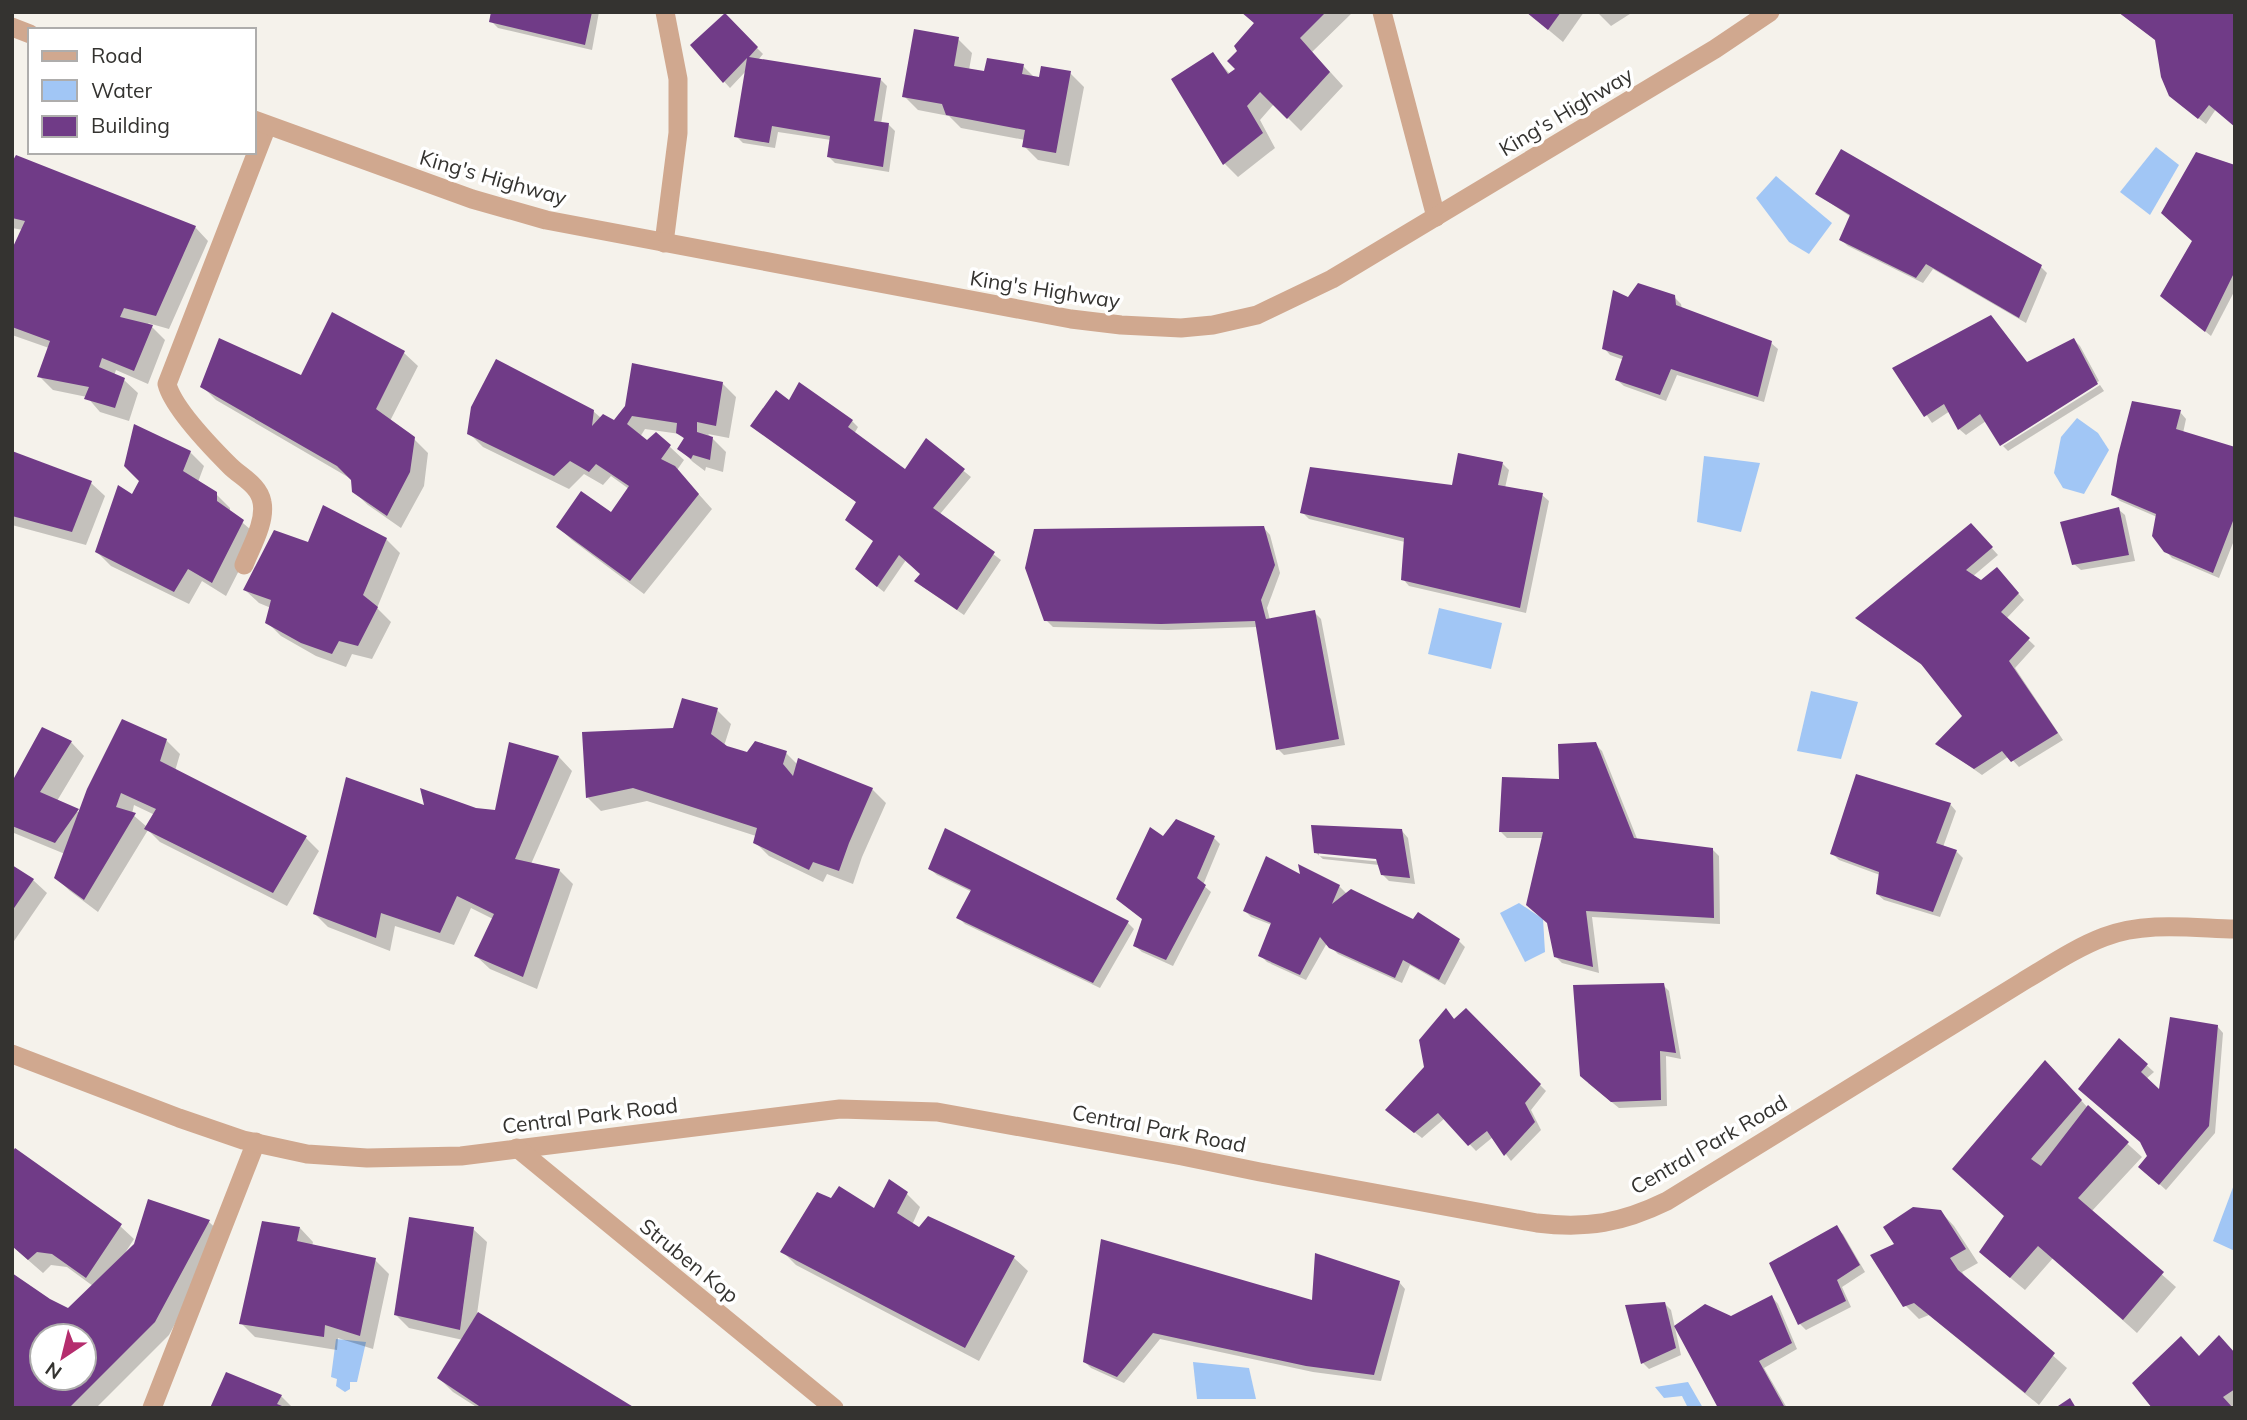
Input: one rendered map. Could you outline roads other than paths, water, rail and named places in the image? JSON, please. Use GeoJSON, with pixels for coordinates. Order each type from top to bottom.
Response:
{"type":"FeatureCollection","features":[{"type":"Feature","properties":{"kind":"street"},"geometry":{"type":"LineString","coordinates":[[664,243],[678,133],[678,79],[665,12]]}},
{"type":"Feature","properties":{"kind":"street"},"geometry":{"type":"LineString","coordinates":[[1382,12],[1436,217]]}},
{"type":"Feature","properties":{"kind":"street","name":"King's Highway"},"geometry":{"type":"LineString","coordinates":[[261,123],[402,175],[511,211],[664,243],[1072,319],[1181,328],[1213,325],[1257,315],[1332,279],[1715,49],[1770,12]]}},
{"type":"Feature","properties":{"kind":"street"},"geometry":{"type":"LineString","coordinates":[[244,565],[261,519],[262,503],[252,484],[205,440],[170,396],[167,384],[250,154]]}},
{"type":"Feature","properties":{"kind":"street","name":"Central Park Road"},"geometry":{"type":"LineString","coordinates":[[12,1054],[179,1118],[256,1142],[307,1154],[367,1158],[461,1156],[840,1109],[937,1112],[1525,1221],[1572,1227],[1590,1226],[1646,1212],[1667,1201],[2022,982],[2105,937],[2132,930],[2161,927],[2235,929]]}},
{"type":"Feature","properties":{"kind":"street"},"geometry":{"type":"LineString","coordinates":[[152,1408],[256,1142]]}},
{"type":"Feature","properties":{"kind":"street","name":"Struben Kop"},"geometry":{"type":"LineString","coordinates":[[517,1148],[834,1408]]}},
{"type":"Feature","properties":{"kind":"water"},"geometry":{"type":"Polygon","coordinates":[[[2156,147],[2179,165],[2150,215],[2120,192],[2156,147]]]}},
{"type":"Feature","properties":{"kind":"water"},"geometry":{"type":"Polygon","coordinates":[[[1776,176],[1832,223],[1809,254],[1789,242],[1756,198],[1776,176]]]}},
{"type":"Feature","properties":{"kind":"water"},"geometry":{"type":"Polygon","coordinates":[[[2077,418],[2098,433],[2109,450],[2084,494],[2063,488],[2054,473],[2061,437],[2077,418]]]}},
{"type":"Feature","properties":{"kind":"water"},"geometry":{"type":"Polygon","coordinates":[[[1704,456],[1760,463],[1741,532],[1697,522],[1704,456]]]}},
{"type":"Feature","properties":{"kind":"water"},"geometry":{"type":"Polygon","coordinates":[[[1439,608],[1502,623],[1491,669],[1428,654],[1439,608]]]}},
{"type":"Feature","properties":{"kind":"water"},"geometry":{"type":"Polygon","coordinates":[[[1811,691],[1858,702],[1841,759],[1797,751],[1811,691]]]}},
{"type":"Feature","properties":{"kind":"water"},"geometry":{"type":"Polygon","coordinates":[[[1519,903],[1543,919],[1545,952],[1525,962],[1500,913],[1519,903]]]}},
{"type":"Feature","properties":{"kind":"water"},"geometry":{"type":"Polygon","coordinates":[[[2235,1182],[2235,1251],[2213,1241],[2235,1182]]]}},
{"type":"Feature","properties":{"kind":"water"},"geometry":{"type":"Polygon","coordinates":[[[336,1339],[366,1342],[357,1382],[350,1382],[350,1389],[345,1392],[336,1386],[337,1379],[331,1377],[336,1339]]]}},
{"type":"Feature","properties":{"kind":"water"},"geometry":{"type":"Polygon","coordinates":[[[1193,1362],[1249,1368],[1256,1399],[1197,1399],[1193,1362]]]}},
{"type":"Feature","properties":{"kind":"water"},"geometry":{"type":"Polygon","coordinates":[[[1688,1382],[1703,1408],[1688,1408],[1682,1396],[1664,1398],[1655,1387],[1688,1382]]]}}]}
